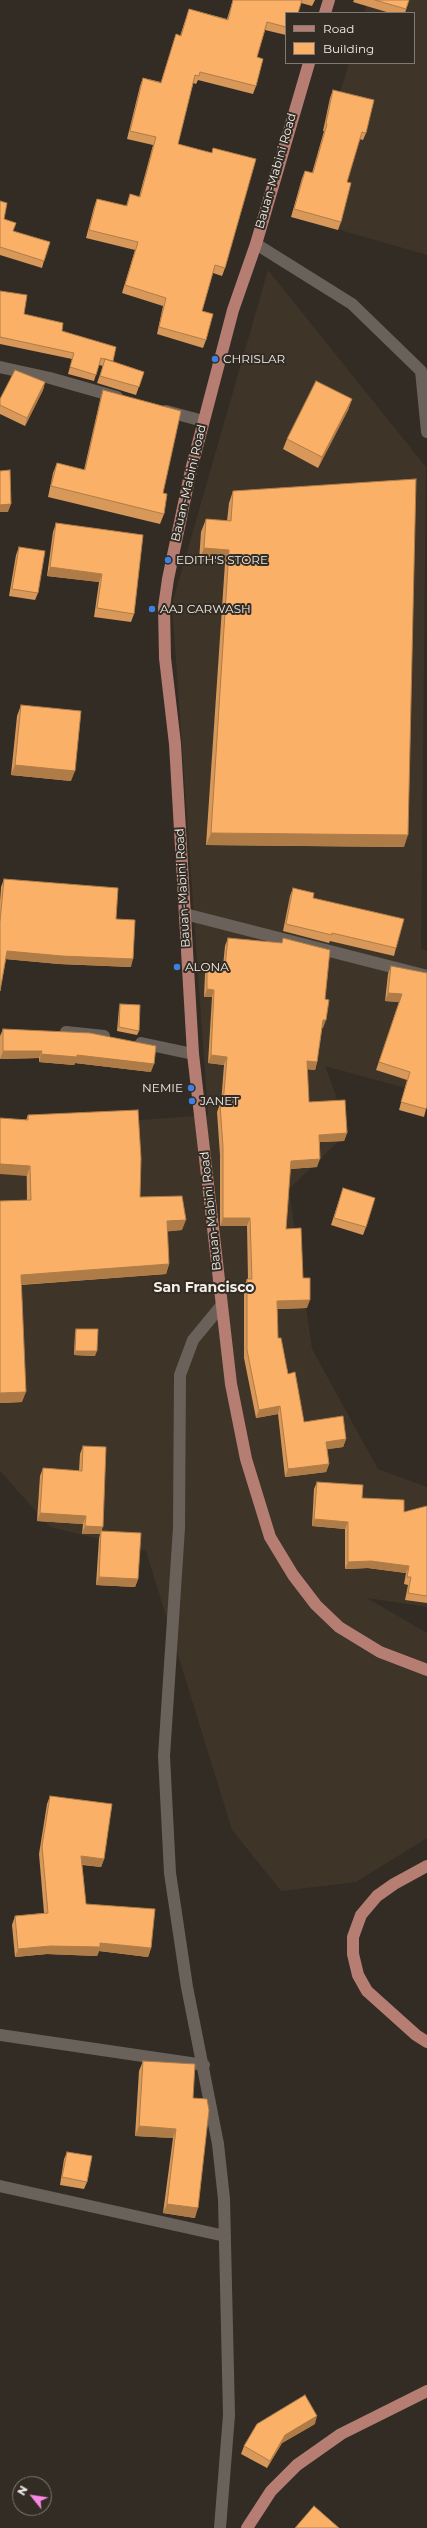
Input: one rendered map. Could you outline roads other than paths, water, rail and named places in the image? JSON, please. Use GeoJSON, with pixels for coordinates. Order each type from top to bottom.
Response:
{"type":"FeatureCollection","features":[{"type":"Feature","properties":{"kind":"main road"},"geometry":{"type":"LineString","coordinates":[[325,12],[329,0]]}},
{"type":"Feature","properties":{"kind":"main road","name":"Bauan-Mabini Road"},"geometry":{"type":"LineString","coordinates":[[309,64],[256,244],[233,310],[203,421],[182,509],[164,607],[165,658],[175,744],[193,1054],[231,1384],[246,1459],[270,1537],[292,1575],[316,1605],[339,1627],[380,1652],[427,1670]]}},
{"type":"Feature","properties":{"kind":"main road"},"geometry":{"type":"LineString","coordinates":[[427,1866],[394,1884],[377,1896],[361,1915],[353,1937],[353,1954],[358,1975],[367,1991],[411,2031],[427,2042]]}},
{"type":"Feature","properties":{"kind":"main road"},"geometry":{"type":"LineString","coordinates":[[247,2528],[271,2491],[297,2465],[341,2434],[427,2391]]}},
{"type":"Feature","properties":{"kind":"street"},"geometry":{"type":"LineString","coordinates":[[256,244],[352,304],[422,371],[427,432]]}},
{"type":"Feature","properties":{"kind":"street"},"geometry":{"type":"LineString","coordinates":[[0,368],[50,378],[125,400]]}},
{"type":"Feature","properties":{"kind":"street"},"geometry":{"type":"LineString","coordinates":[[155,408],[203,421]]}},
{"type":"Feature","properties":{"kind":"street"},"geometry":{"type":"LineString","coordinates":[[185,914],[427,976]]}},
{"type":"Feature","properties":{"kind":"street"},"geometry":{"type":"LineString","coordinates":[[51,1031],[88,1033],[193,1054]]}},
{"type":"Feature","properties":{"kind":"street"},"geometry":{"type":"LineString","coordinates":[[220,2528],[229,2414],[225,2236],[218,2144],[204,2065],[187,1987],[170,1873],[164,1756],[179,1528],[180,1375],[193,1340],[221,1306]]}},
{"type":"Feature","properties":{"kind":"street"},"geometry":{"type":"LineString","coordinates":[[0,2035],[204,2065]]}},
{"type":"Feature","properties":{"kind":"street"},"geometry":{"type":"LineString","coordinates":[[0,2186],[225,2236]]}},
{"type":"Feature","properties":{"kind":"place","name":"CHRISLAR"},"geometry":{"type":"Point","coordinates":[215,359]}},
{"type":"Feature","properties":{"kind":"place","name":"EDITH'S STORE"},"geometry":{"type":"Point","coordinates":[168,560]}},
{"type":"Feature","properties":{"kind":"place","name":"AAJ CARWASH"},"geometry":{"type":"Point","coordinates":[152,609]}},
{"type":"Feature","properties":{"kind":"place","name":"ALONA"},"geometry":{"type":"Point","coordinates":[177,967]}},
{"type":"Feature","properties":{"kind":"place","name":"NEMIE"},"geometry":{"type":"Point","coordinates":[191,1088]}},
{"type":"Feature","properties":{"kind":"place","name":"JANET"},"geometry":{"type":"Point","coordinates":[192,1101]}},
{"type":"Feature","properties":{"kind":"district","name":"San Francisco"},"geometry":{"type":"Point","coordinates":[204,1288]}}]}
